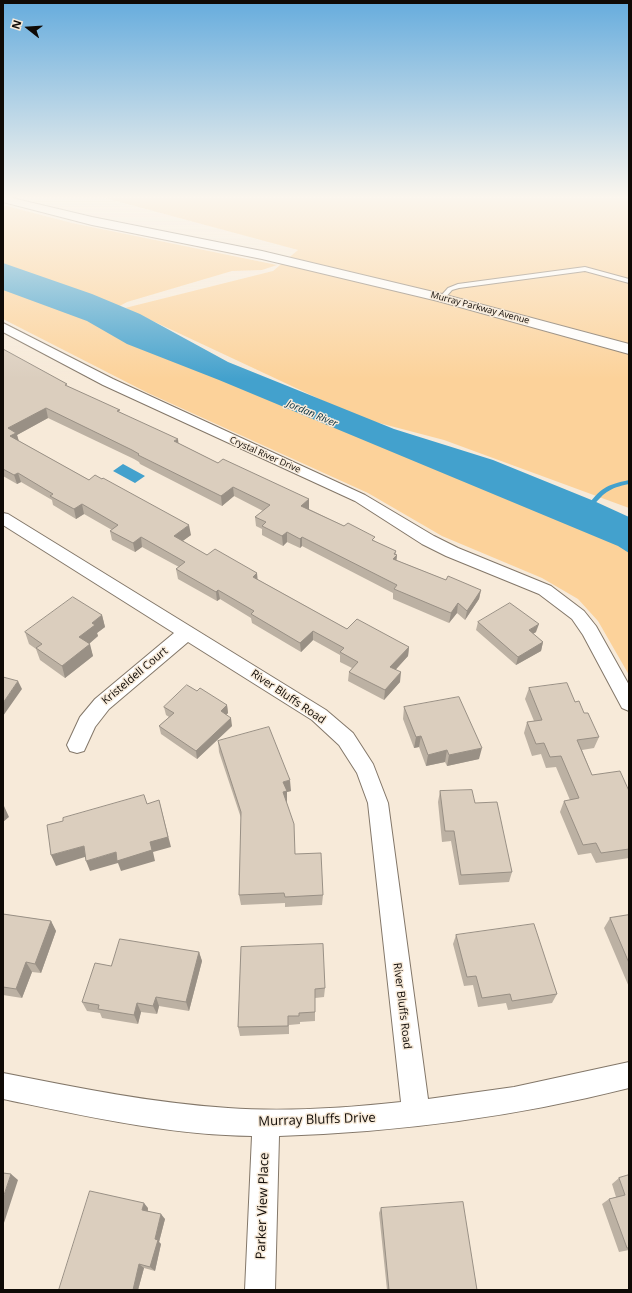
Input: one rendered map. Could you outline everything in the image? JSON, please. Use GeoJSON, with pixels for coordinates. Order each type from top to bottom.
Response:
{"type":"FeatureCollection","features":[{"type":"Feature","properties":{"kind":"street","name":"Murray Parkway Avenue"},"geometry":{"type":"LineString","coordinates":[[275,258],[442,298],[629,349]]}},
{"type":"Feature","properties":{"kind":"street","name":"Crystal River Drive"},"geometry":{"type":"LineString","coordinates":[[3,327],[108,382],[360,498],[428,540],[452,552],[545,590],[578,615],[590,631],[629,703]]}},
{"type":"Feature","properties":{"kind":"street","name":"River Bluffs Road"},"geometry":{"type":"LineString","coordinates":[[3,518],[319,715],[346,740],[366,770],[378,803],[416,1114]]}},
{"type":"Feature","properties":{"kind":"street","name":"Kristeldell Court"},"geometry":{"type":"LineString","coordinates":[[77,745],[87,723],[102,704],[188,632]]}},
{"type":"Feature","properties":{"kind":"street","name":"Murray Bluffs Drive"},"geometry":{"type":"LineString","coordinates":[[3,1086],[136,1112],[230,1122],[266,1123],[352,1120],[466,1108],[576,1089],[629,1075]]}},
{"type":"Feature","properties":{"kind":"street","name":"Parker View Place"},"geometry":{"type":"LineString","coordinates":[[260,1290],[266,1123]]}},
{"type":"Feature","properties":{"kind":"lane"},"geometry":{"type":"LineString","coordinates":[[442,298],[450,290],[458,286],[585,270],[629,281]]}},
{"type":"Feature","properties":{"kind":"shaded area"},"geometry":{"type":"Polygon","coordinates":[[[3,258],[244,258],[277,265],[262,270],[232,271],[127,302],[105,314],[629,545],[629,675],[598,621],[578,599],[542,578],[442,536],[368,493],[148,393],[3,319],[3,258]]]}},
{"type":"Feature","properties":{"kind":"shaded area"},"geometry":{"type":"Polygon","coordinates":[[[288,258],[629,258],[629,508],[444,440],[360,418],[125,308],[273,271],[288,258]]]}},
{"type":"Feature","properties":{"kind":"water","name":"Jordan River"},"geometry":{"type":"Polygon","coordinates":[[[3,263],[92,294],[140,314],[228,362],[394,429],[493,460],[594,501],[629,517],[629,553],[618,546],[219,380],[127,344],[87,321],[3,290],[3,263]]]}},
{"type":"Feature","properties":{"kind":"water"},"geometry":{"type":"Polygon","coordinates":[[[123,464],[145,476],[135,483],[113,471],[123,464]]]}},
{"type":"Feature","properties":{"kind":"building"},"geometry":{"type":"Polygon","coordinates":[[[3,349],[67,384],[65,385],[178,439],[174,441],[218,463],[223,459],[309,499],[301,506],[344,526],[348,523],[375,537],[372,540],[396,551],[394,554],[397,555],[393,559],[446,580],[448,576],[481,590],[467,611],[458,603],[451,613],[394,589],[397,585],[302,537],[300,539],[287,532],[282,536],[262,526],[266,522],[255,517],[270,505],[233,487],[221,496],[46,408],[8,428],[16,433],[10,436],[89,480],[95,475],[102,479],[103,478],[189,525],[174,536],[207,555],[215,549],[257,573],[253,577],[347,629],[357,619],[409,647],[390,667],[401,672],[385,690],[349,672],[358,662],[340,652],[344,648],[313,631],[300,643],[251,614],[254,611],[218,590],[216,592],[176,569],[185,562],[141,537],[133,543],[110,531],[118,525],[82,504],[74,509],[50,496],[53,494],[18,473],[14,475],[3,469],[3,349]]]}},
{"type":"Feature","properties":{"kind":"building"},"geometry":{"type":"Polygon","coordinates":[[[73,597],[102,615],[92,623],[95,625],[79,637],[90,644],[62,666],[36,648],[42,644],[25,632],[73,597]]]}},
{"type":"Feature","properties":{"kind":"building"},"geometry":{"type":"Polygon","coordinates":[[[510,603],[539,624],[529,630],[543,642],[518,657],[478,622],[510,603]]]}},
{"type":"Feature","properties":{"kind":"building"},"geometry":{"type":"Polygon","coordinates":[[[3,677],[18,681],[3,703],[3,677]]]}},
{"type":"Feature","properties":{"kind":"building"},"geometry":{"type":"Polygon","coordinates":[[[567,683],[575,702],[579,701],[584,713],[588,713],[599,737],[577,740],[592,775],[620,771],[629,791],[629,849],[601,853],[596,843],[583,845],[564,801],[579,798],[561,756],[550,757],[544,743],[536,744],[527,722],[542,720],[529,688],[567,683]]]}},
{"type":"Feature","properties":{"kind":"building"},"geometry":{"type":"Polygon","coordinates":[[[187,685],[197,691],[200,688],[227,705],[221,711],[231,718],[196,751],[159,726],[174,713],[164,707],[187,685]]]}},
{"type":"Feature","properties":{"kind":"building"},"geometry":{"type":"Polygon","coordinates":[[[459,697],[482,748],[449,755],[447,750],[428,755],[421,736],[416,737],[404,707],[459,697]]]}},
{"type":"Feature","properties":{"kind":"building"},"geometry":{"type":"Polygon","coordinates":[[[269,727],[290,780],[283,782],[287,791],[283,792],[294,824],[295,854],[321,853],[323,895],[285,897],[284,893],[239,895],[241,812],[218,741],[269,727]]]}},
{"type":"Feature","properties":{"kind":"building"},"geometry":{"type":"Polygon","coordinates":[[[472,790],[475,803],[497,802],[512,872],[461,875],[454,831],[445,831],[440,791],[472,790]]]}},
{"type":"Feature","properties":{"kind":"building"},"geometry":{"type":"Polygon","coordinates":[[[144,795],[147,804],[159,800],[168,837],[150,842],[152,850],[117,861],[116,852],[86,861],[84,846],[51,855],[47,825],[63,821],[63,818],[144,795]]]}},
{"type":"Feature","properties":{"kind":"building"},"geometry":{"type":"Polygon","coordinates":[[[3,914],[51,921],[35,964],[26,962],[16,989],[3,987],[3,914]]]}},
{"type":"Feature","properties":{"kind":"building"},"geometry":{"type":"Polygon","coordinates":[[[629,915],[629,963],[610,918],[629,915]]]}},
{"type":"Feature","properties":{"kind":"building"},"geometry":{"type":"Polygon","coordinates":[[[534,924],[557,994],[512,1001],[510,994],[482,998],[476,976],[467,977],[456,935],[534,924]]]}},
{"type":"Feature","properties":{"kind":"building"},"geometry":{"type":"Polygon","coordinates":[[[120,939],[199,952],[186,1002],[156,997],[153,1006],[137,1003],[134,1015],[98,1009],[99,1005],[82,1002],[95,963],[111,966],[120,939]]]}},
{"type":"Feature","properties":{"kind":"building"},"geometry":{"type":"Polygon","coordinates":[[[323,944],[325,988],[315,989],[315,1012],[299,1013],[299,1016],[288,1016],[288,1026],[238,1027],[241,947],[323,944]]]}},
{"type":"Feature","properties":{"kind":"building"},"geometry":{"type":"Polygon","coordinates":[[[3,1173],[11,1174],[3,1198],[3,1173]]]}},
{"type":"Feature","properties":{"kind":"building"},"geometry":{"type":"Polygon","coordinates":[[[629,1175],[629,1248],[627,1248],[609,1199],[625,1195],[619,1178],[629,1175]]]}},
{"type":"Feature","properties":{"kind":"building"},"geometry":{"type":"Polygon","coordinates":[[[90,1191],[144,1203],[142,1210],[161,1214],[155,1239],[158,1240],[150,1267],[139,1264],[133,1290],[59,1290],[90,1191]]]}},
{"type":"Feature","properties":{"kind":"building"},"geometry":{"type":"Polygon","coordinates":[[[463,1202],[477,1290],[389,1290],[381,1208],[463,1202]]]}},
{"type":"Feature","properties":{"kind":"waterway"},"geometry":{"type":"LineString","coordinates":[[589,508],[598,496],[606,489],[615,485],[629,482]]}}]}
